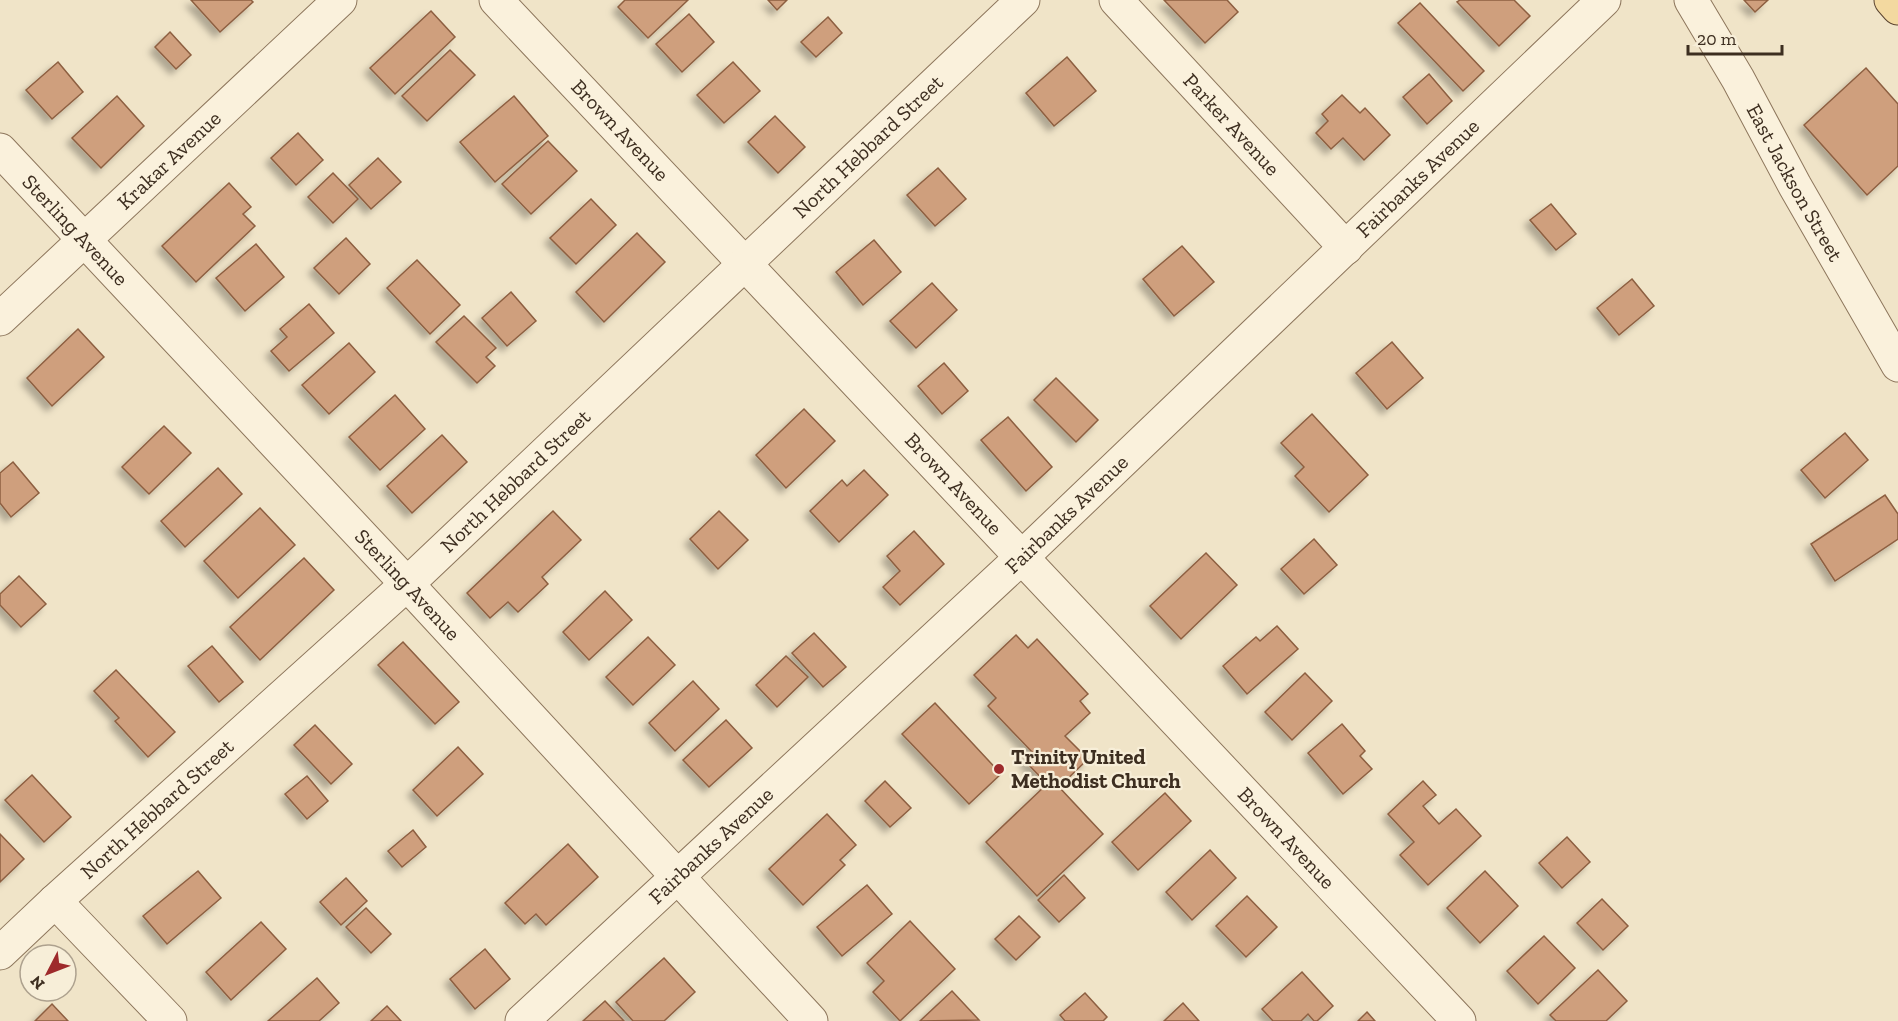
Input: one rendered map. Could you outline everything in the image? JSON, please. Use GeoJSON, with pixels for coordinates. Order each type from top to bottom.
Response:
{"type":"FeatureCollection","features":[{"type":"Feature","properties":{"kind":"main road"},"geometry":{"type":"LineString","coordinates":[[1891,0],[1898,8]]}},
{"type":"Feature","properties":{"kind":"street","name":"Krakar Avenue"},"geometry":{"type":"LineString","coordinates":[[0,319],[340,0]]}},
{"type":"Feature","properties":{"kind":"street","name":"Brown Avenue"},"geometry":{"type":"LineString","coordinates":[[495,0],[746,261],[1021,558],[1459,1021]]}},
{"type":"Feature","properties":{"kind":"street","name":"North Hebbard Street"},"geometry":{"type":"LineString","coordinates":[[0,953],[407,584],[1023,0]]}},
{"type":"Feature","properties":{"kind":"street","name":"Parker Avenue"},"geometry":{"type":"LineString","coordinates":[[1116,0],[1346,248]]}},
{"type":"Feature","properties":{"kind":"street","name":"Fairbanks Avenue"},"geometry":{"type":"LineString","coordinates":[[522,1021],[1021,558],[1604,0]]}},
{"type":"Feature","properties":{"kind":"street","name":"East Jackson Street"},"geometry":{"type":"LineString","coordinates":[[1691,0],[1738,79],[1898,365]]}},
{"type":"Feature","properties":{"kind":"street","name":"Sterling Avenue"},"geometry":{"type":"LineString","coordinates":[[0,150],[407,584],[811,1021]]}},
{"type":"Feature","properties":{"kind":"street"},"geometry":{"type":"LineString","coordinates":[[55,901],[170,1021]]}},
{"type":"Feature","properties":{"kind":"building"},"geometry":{"type":"Polygon","coordinates":[[[191,0],[251,0],[253,2],[220,32],[191,0]]]}},
{"type":"Feature","properties":{"kind":"building"},"geometry":{"type":"Polygon","coordinates":[[[625,0],[688,0],[648,38],[618,7],[625,0]]]}},
{"type":"Feature","properties":{"kind":"building"},"geometry":{"type":"Polygon","coordinates":[[[768,0],[787,0],[777,10],[768,0]]]}},
{"type":"Feature","properties":{"kind":"building"},"geometry":{"type":"Polygon","coordinates":[[[1164,0],[1227,0],[1238,12],[1205,43],[1164,0]]]}},
{"type":"Feature","properties":{"kind":"building"},"geometry":{"type":"Polygon","coordinates":[[[1460,0],[1514,0],[1530,16],[1499,46],[1457,2],[1460,0]]]}},
{"type":"Feature","properties":{"kind":"building"},"geometry":{"type":"Polygon","coordinates":[[[1744,0],[1768,0],[1755,12],[1744,0]]]}},
{"type":"Feature","properties":{"kind":"building"},"geometry":{"type":"Polygon","coordinates":[[[1420,3],[1484,71],[1463,91],[1398,23],[1420,3]]]}},
{"type":"Feature","properties":{"kind":"building"},"geometry":{"type":"Polygon","coordinates":[[[431,11],[455,37],[395,94],[370,68],[431,11]]]}},
{"type":"Feature","properties":{"kind":"building"},"geometry":{"type":"Polygon","coordinates":[[[689,14],[714,42],[682,72],[656,44],[689,14]]]}},
{"type":"Feature","properties":{"kind":"building"},"geometry":{"type":"Polygon","coordinates":[[[828,17],[842,33],[816,57],[801,42],[828,17]]]}},
{"type":"Feature","properties":{"kind":"building"},"geometry":{"type":"Polygon","coordinates":[[[170,32],[191,55],[176,69],[155,47],[170,32]]]}},
{"type":"Feature","properties":{"kind":"building"},"geometry":{"type":"Polygon","coordinates":[[[450,50],[475,75],[427,121],[402,96],[450,50]]]}},
{"type":"Feature","properties":{"kind":"building"},"geometry":{"type":"Polygon","coordinates":[[[1067,57],[1096,91],[1054,126],[1026,93],[1067,57]]]}},
{"type":"Feature","properties":{"kind":"building"},"geometry":{"type":"Polygon","coordinates":[[[58,62],[83,92],[52,119],[26,90],[58,62]]]}},
{"type":"Feature","properties":{"kind":"building"},"geometry":{"type":"Polygon","coordinates":[[[733,62],[760,91],[724,123],[697,95],[733,62]]]}},
{"type":"Feature","properties":{"kind":"building"},"geometry":{"type":"Polygon","coordinates":[[[1866,68],[1898,104],[1898,166],[1867,195],[1804,125],[1866,68]]]}},
{"type":"Feature","properties":{"kind":"building"},"geometry":{"type":"Polygon","coordinates":[[[1429,74],[1452,101],[1427,124],[1403,97],[1429,74]]]}},
{"type":"Feature","properties":{"kind":"building"},"geometry":{"type":"Polygon","coordinates":[[[1342,95],[1360,113],[1365,108],[1390,135],[1364,160],[1343,138],[1331,149],[1316,133],[1328,121],[1322,114],[1342,95]]]}},
{"type":"Feature","properties":{"kind":"building"},"geometry":{"type":"Polygon","coordinates":[[[117,96],[144,126],[101,168],[72,138],[117,96]]]}},
{"type":"Feature","properties":{"kind":"building"},"geometry":{"type":"Polygon","coordinates":[[[514,96],[548,136],[495,182],[460,142],[514,96]]]}},
{"type":"Feature","properties":{"kind":"building"},"geometry":{"type":"Polygon","coordinates":[[[775,116],[805,147],[778,173],[748,142],[775,116]]]}},
{"type":"Feature","properties":{"kind":"building"},"geometry":{"type":"Polygon","coordinates":[[[298,133],[323,160],[296,185],[271,158],[298,133]]]}},
{"type":"Feature","properties":{"kind":"building"},"geometry":{"type":"Polygon","coordinates":[[[548,141],[577,171],[531,214],[502,184],[548,141]]]}},
{"type":"Feature","properties":{"kind":"building"},"geometry":{"type":"Polygon","coordinates":[[[378,158],[401,182],[371,209],[349,185],[378,158]]]}},
{"type":"Feature","properties":{"kind":"building"},"geometry":{"type":"Polygon","coordinates":[[[938,168],[966,199],[935,226],[907,195],[938,168]]]}},
{"type":"Feature","properties":{"kind":"building"},"geometry":{"type":"Polygon","coordinates":[[[333,173],[358,199],[333,223],[308,197],[333,173]]]}},
{"type":"Feature","properties":{"kind":"building"},"geometry":{"type":"Polygon","coordinates":[[[229,183],[251,207],[243,214],[255,226],[196,282],[162,246],[229,183]]]}},
{"type":"Feature","properties":{"kind":"building"},"geometry":{"type":"Polygon","coordinates":[[[591,199],[616,225],[576,264],[550,238],[591,199]]]}},
{"type":"Feature","properties":{"kind":"building"},"geometry":{"type":"Polygon","coordinates":[[[1551,204],[1576,234],[1556,250],[1530,220],[1551,204]]]}},
{"type":"Feature","properties":{"kind":"building"},"geometry":{"type":"Polygon","coordinates":[[[637,233],[665,262],[604,322],[576,292],[637,233]]]}},
{"type":"Feature","properties":{"kind":"building"},"geometry":{"type":"Polygon","coordinates":[[[346,238],[370,264],[339,294],[314,268],[346,238]]]}},
{"type":"Feature","properties":{"kind":"building"},"geometry":{"type":"Polygon","coordinates":[[[874,240],[901,272],[863,305],[836,272],[874,240]]]}},
{"type":"Feature","properties":{"kind":"building"},"geometry":{"type":"Polygon","coordinates":[[[256,244],[284,277],[245,311],[216,278],[256,244]]]}},
{"type":"Feature","properties":{"kind":"building"},"geometry":{"type":"Polygon","coordinates":[[[1182,246],[1214,282],[1174,316],[1143,279],[1182,246]]]}},
{"type":"Feature","properties":{"kind":"building"},"geometry":{"type":"Polygon","coordinates":[[[417,260],[460,305],[430,334],[387,288],[417,260]]]}},
{"type":"Feature","properties":{"kind":"building"},"geometry":{"type":"Polygon","coordinates":[[[1632,279],[1654,306],[1619,335],[1597,308],[1632,279]]]}},
{"type":"Feature","properties":{"kind":"building"},"geometry":{"type":"Polygon","coordinates":[[[932,283],[957,310],[916,348],[890,321],[932,283]]]}},
{"type":"Feature","properties":{"kind":"building"},"geometry":{"type":"Polygon","coordinates":[[[511,292],[536,321],[507,346],[482,318],[511,292]]]}},
{"type":"Feature","properties":{"kind":"building"},"geometry":{"type":"Polygon","coordinates":[[[309,304],[334,333],[289,371],[271,351],[287,337],[280,329],[309,304]]]}},
{"type":"Feature","properties":{"kind":"building"},"geometry":{"type":"Polygon","coordinates":[[[464,316],[496,348],[486,357],[495,366],[477,383],[436,342],[464,316]]]}},
{"type":"Feature","properties":{"kind":"building"},"geometry":{"type":"Polygon","coordinates":[[[78,329],[104,357],[52,406],[27,378],[78,329]]]}},
{"type":"Feature","properties":{"kind":"building"},"geometry":{"type":"Polygon","coordinates":[[[1392,342],[1423,378],[1387,409],[1356,373],[1392,342]]]}},
{"type":"Feature","properties":{"kind":"building"},"geometry":{"type":"Polygon","coordinates":[[[349,343],[375,372],[329,414],[302,385],[349,343]]]}},
{"type":"Feature","properties":{"kind":"building"},"geometry":{"type":"Polygon","coordinates":[[[944,363],[968,391],[942,414],[918,386],[944,363]]]}},
{"type":"Feature","properties":{"kind":"building"},"geometry":{"type":"Polygon","coordinates":[[[1056,378],[1098,420],[1076,442],[1034,400],[1056,378]]]}},
{"type":"Feature","properties":{"kind":"building"},"geometry":{"type":"Polygon","coordinates":[[[395,395],[425,429],[380,470],[349,437],[395,395]]]}},
{"type":"Feature","properties":{"kind":"building"},"geometry":{"type":"Polygon","coordinates":[[[804,409],[835,441],[786,488],[756,455],[804,409]]]}},
{"type":"Feature","properties":{"kind":"building"},"geometry":{"type":"Polygon","coordinates":[[[1312,414],[1368,475],[1329,512],[1295,476],[1304,467],[1281,443],[1312,414]]]}},
{"type":"Feature","properties":{"kind":"building"},"geometry":{"type":"Polygon","coordinates":[[[1008,417],[1052,467],[1026,491],[981,440],[1008,417]]]}},
{"type":"Feature","properties":{"kind":"building"},"geometry":{"type":"Polygon","coordinates":[[[164,426],[191,453],[149,494],[122,467],[164,426]]]}},
{"type":"Feature","properties":{"kind":"building"},"geometry":{"type":"Polygon","coordinates":[[[1845,433],[1868,460],[1825,498],[1801,470],[1845,433]]]}},
{"type":"Feature","properties":{"kind":"building"},"geometry":{"type":"Polygon","coordinates":[[[442,435],[467,462],[412,513],[387,486],[442,435]]]}},
{"type":"Feature","properties":{"kind":"building"},"geometry":{"type":"Polygon","coordinates":[[[13,462],[39,493],[11,517],[0,503],[0,473],[13,462]]]}},
{"type":"Feature","properties":{"kind":"building"},"geometry":{"type":"Polygon","coordinates":[[[218,468],[242,494],[185,547],[161,521],[218,468]]]}},
{"type":"Feature","properties":{"kind":"building"},"geometry":{"type":"Polygon","coordinates":[[[864,470],[888,495],[839,542],[810,511],[842,480],[847,486],[864,470]]]}},
{"type":"Feature","properties":{"kind":"building"},"geometry":{"type":"Polygon","coordinates":[[[1885,495],[1898,514],[1898,539],[1835,581],[1811,544],[1885,495]]]}},
{"type":"Feature","properties":{"kind":"building"},"geometry":{"type":"Polygon","coordinates":[[[260,508],[295,545],[238,598],[204,561],[260,508]]]}},
{"type":"Feature","properties":{"kind":"building"},"geometry":{"type":"Polygon","coordinates":[[[553,511],[581,540],[542,577],[548,584],[518,612],[508,602],[490,618],[467,593],[553,511]]]}},
{"type":"Feature","properties":{"kind":"building"},"geometry":{"type":"Polygon","coordinates":[[[719,511],[748,540],[718,569],[690,539],[719,511]]]}},
{"type":"Feature","properties":{"kind":"building"},"geometry":{"type":"Polygon","coordinates":[[[914,531],[944,564],[900,605],[883,587],[900,571],[887,556],[914,531]]]}},
{"type":"Feature","properties":{"kind":"building"},"geometry":{"type":"Polygon","coordinates":[[[1314,539],[1337,565],[1304,594],[1281,569],[1314,539]]]}},
{"type":"Feature","properties":{"kind":"building"},"geometry":{"type":"Polygon","coordinates":[[[1206,553],[1237,585],[1181,639],[1150,606],[1206,553]]]}},
{"type":"Feature","properties":{"kind":"building"},"geometry":{"type":"Polygon","coordinates":[[[304,558],[334,590],[260,660],[230,627],[304,558]]]}},
{"type":"Feature","properties":{"kind":"building"},"geometry":{"type":"Polygon","coordinates":[[[19,576],[46,604],[21,627],[0,605],[0,594],[19,576]]]}},
{"type":"Feature","properties":{"kind":"building"},"geometry":{"type":"Polygon","coordinates":[[[605,591],[632,620],[589,660],[563,632],[605,591]]]}},
{"type":"Feature","properties":{"kind":"building"},"geometry":{"type":"Polygon","coordinates":[[[1277,626],[1298,649],[1247,694],[1223,666],[1256,637],[1260,641],[1277,626]]]}},
{"type":"Feature","properties":{"kind":"building"},"geometry":{"type":"Polygon","coordinates":[[[814,633],[846,667],[823,687],[792,653],[814,633]]]}},
{"type":"Feature","properties":{"kind":"building"},"geometry":{"type":"Polygon","coordinates":[[[1016,635],[1028,648],[1037,639],[1088,694],[1080,701],[1090,713],[1065,736],[1088,759],[1059,787],[1103,834],[1037,896],[986,842],[1047,784],[1025,761],[1033,753],[988,706],[996,698],[974,675],[1016,635]]]}},
{"type":"Feature","properties":{"kind":"building"},"geometry":{"type":"Polygon","coordinates":[[[648,637],[675,665],[633,705],[606,677],[648,637]]]}},
{"type":"Feature","properties":{"kind":"building"},"geometry":{"type":"Polygon","coordinates":[[[403,642],[459,702],[435,724],[378,665],[403,642]]]}},
{"type":"Feature","properties":{"kind":"building"},"geometry":{"type":"Polygon","coordinates":[[[212,646],[243,682],[219,702],[188,666],[212,646]]]}},
{"type":"Feature","properties":{"kind":"building"},"geometry":{"type":"Polygon","coordinates":[[[786,656],[808,677],[777,707],[756,685],[786,656]]]}},
{"type":"Feature","properties":{"kind":"building"},"geometry":{"type":"Polygon","coordinates":[[[116,670],[175,732],[148,757],[115,721],[119,718],[94,691],[116,670]]]}},
{"type":"Feature","properties":{"kind":"building"},"geometry":{"type":"Polygon","coordinates":[[[1305,673],[1332,701],[1292,740],[1265,712],[1305,673]]]}},
{"type":"Feature","properties":{"kind":"building"},"geometry":{"type":"Polygon","coordinates":[[[693,681],[719,709],[675,751],[649,723],[693,681]]]}},
{"type":"Feature","properties":{"kind":"building"},"geometry":{"type":"Polygon","coordinates":[[[935,703],[1001,774],[969,804],[902,734],[935,703]]]}},
{"type":"Feature","properties":{"kind":"building"},"geometry":{"type":"Polygon","coordinates":[[[726,720],[752,748],[709,787],[683,760],[726,720]]]}},
{"type":"Feature","properties":{"kind":"building"},"geometry":{"type":"Polygon","coordinates":[[[1342,724],[1365,751],[1360,756],[1372,769],[1343,794],[1308,753],[1342,724]]]}},
{"type":"Feature","properties":{"kind":"building"},"geometry":{"type":"Polygon","coordinates":[[[315,725],[352,764],[331,784],[294,745],[315,725]]]}},
{"type":"Feature","properties":{"kind":"building"},"geometry":{"type":"Polygon","coordinates":[[[458,747],[483,774],[437,816],[413,790],[458,747]]]}},
{"type":"Feature","properties":{"kind":"building"},"geometry":{"type":"Polygon","coordinates":[[[32,775],[71,817],[44,842],[5,800],[32,775]]]}},
{"type":"Feature","properties":{"kind":"building"},"geometry":{"type":"Polygon","coordinates":[[[307,776],[328,801],[307,819],[285,794],[307,776]]]}},
{"type":"Feature","properties":{"kind":"building"},"geometry":{"type":"Polygon","coordinates":[[[885,781],[911,808],[890,827],[865,801],[885,781]]]}},
{"type":"Feature","properties":{"kind":"building"},"geometry":{"type":"Polygon","coordinates":[[[1423,781],[1436,795],[1423,806],[1439,824],[1456,809],[1481,836],[1428,885],[1400,855],[1414,842],[1388,814],[1423,781]]]}},
{"type":"Feature","properties":{"kind":"building"},"geometry":{"type":"Polygon","coordinates":[[[1165,793],[1191,821],[1138,870],[1112,842],[1165,793]]]}},
{"type":"Feature","properties":{"kind":"building"},"geometry":{"type":"Polygon","coordinates":[[[827,814],[856,845],[840,860],[845,865],[803,905],[769,869],[827,814]]]}},
{"type":"Feature","properties":{"kind":"building"},"geometry":{"type":"Polygon","coordinates":[[[413,830],[426,847],[402,867],[388,851],[413,830]]]}},
{"type":"Feature","properties":{"kind":"building"},"geometry":{"type":"Polygon","coordinates":[[[0,834],[24,859],[0,882],[0,834]]]}},
{"type":"Feature","properties":{"kind":"building"},"geometry":{"type":"Polygon","coordinates":[[[1567,837],[1590,862],[1562,888],[1539,863],[1567,837]]]}},
{"type":"Feature","properties":{"kind":"building"},"geometry":{"type":"Polygon","coordinates":[[[568,844],[598,877],[546,925],[536,914],[525,924],[505,903],[568,844]]]}},
{"type":"Feature","properties":{"kind":"building"},"geometry":{"type":"Polygon","coordinates":[[[1210,850],[1236,878],[1192,920],[1166,892],[1210,850]]]}},
{"type":"Feature","properties":{"kind":"building"},"geometry":{"type":"Polygon","coordinates":[[[198,871],[221,898],[167,944],[143,916],[198,871]]]}},
{"type":"Feature","properties":{"kind":"building"},"geometry":{"type":"Polygon","coordinates":[[[1485,871],[1518,906],[1480,943],[1447,908],[1485,871]]]}},
{"type":"Feature","properties":{"kind":"building"},"geometry":{"type":"Polygon","coordinates":[[[1064,875],[1085,898],[1059,922],[1038,900],[1064,875]]]}},
{"type":"Feature","properties":{"kind":"building"},"geometry":{"type":"Polygon","coordinates":[[[346,878],[367,901],[341,925],[320,902],[346,878]]]}},
{"type":"Feature","properties":{"kind":"building"},"geometry":{"type":"Polygon","coordinates":[[[867,885],[892,914],[842,956],[817,927],[867,885]]]}},
{"type":"Feature","properties":{"kind":"building"},"geometry":{"type":"Polygon","coordinates":[[[1247,896],[1277,927],[1246,957],[1216,926],[1247,896]]]}},
{"type":"Feature","properties":{"kind":"building"},"geometry":{"type":"Polygon","coordinates":[[[1602,899],[1628,926],[1603,950],[1577,923],[1602,899]]]}},
{"type":"Feature","properties":{"kind":"building"},"geometry":{"type":"Polygon","coordinates":[[[366,908],[391,934],[371,953],[346,927],[366,908]]]}},
{"type":"Feature","properties":{"kind":"building"},"geometry":{"type":"Polygon","coordinates":[[[1019,916],[1040,937],[1016,960],[995,939],[1019,916]]]}},
{"type":"Feature","properties":{"kind":"building"},"geometry":{"type":"Polygon","coordinates":[[[910,921],[955,969],[900,1021],[873,992],[884,981],[867,963],[910,921]]]}},
{"type":"Feature","properties":{"kind":"building"},"geometry":{"type":"Polygon","coordinates":[[[261,922],[286,949],[231,1000],[206,972],[261,922]]]}},
{"type":"Feature","properties":{"kind":"building"},"geometry":{"type":"Polygon","coordinates":[[[1544,936],[1575,968],[1538,1004],[1507,971],[1544,936]]]}},
{"type":"Feature","properties":{"kind":"building"},"geometry":{"type":"Polygon","coordinates":[[[485,949],[510,979],[475,1009],[450,979],[485,949]]]}},
{"type":"Feature","properties":{"kind":"building"},"geometry":{"type":"Polygon","coordinates":[[[664,958],[695,992],[664,1021],[633,1021],[616,1002],[664,958]]]}},
{"type":"Feature","properties":{"kind":"building"},"geometry":{"type":"Polygon","coordinates":[[[1598,970],[1627,1001],[1606,1021],[1556,1021],[1550,1015],[1598,970]]]}},
{"type":"Feature","properties":{"kind":"building"},"geometry":{"type":"Polygon","coordinates":[[[1302,972],[1333,1006],[1317,1021],[1314,1021],[1308,1014],[1301,1021],[1273,1021],[1262,1009],[1302,972]]]}},
{"type":"Feature","properties":{"kind":"building"},"geometry":{"type":"Polygon","coordinates":[[[317,978],[339,1003],[319,1021],[268,1021],[317,978]]]}},
{"type":"Feature","properties":{"kind":"building"},"geometry":{"type":"Polygon","coordinates":[[[952,991],[979,1020],[920,1021],[952,991]]]}},
{"type":"Feature","properties":{"kind":"building"},"geometry":{"type":"Polygon","coordinates":[[[1085,993],[1107,1017],[1103,1021],[1065,1021],[1060,1015],[1085,993]]]}},
{"type":"Feature","properties":{"kind":"building"},"geometry":{"type":"Polygon","coordinates":[[[605,1001],[624,1021],[583,1021],[605,1001]]]}},
{"type":"Feature","properties":{"kind":"building"},"geometry":{"type":"Polygon","coordinates":[[[1183,1003],[1199,1021],[1164,1021],[1183,1003]]]}},
{"type":"Feature","properties":{"kind":"building"},"geometry":{"type":"Polygon","coordinates":[[[52,1004],[68,1021],[35,1021],[52,1004]]]}},
{"type":"Feature","properties":{"kind":"building"},"geometry":{"type":"Polygon","coordinates":[[[387,1006],[401,1021],[371,1021],[387,1006]]]}},
{"type":"Feature","properties":{"kind":"building"},"geometry":{"type":"Polygon","coordinates":[[[1367,1012],[1375,1021],[1358,1021],[1367,1012]]]}},
{"type":"Feature","properties":{"kind":"place","name":"Trinity United Methodist Church"},"geometry":{"type":"Point","coordinates":[999,769]}}]}
